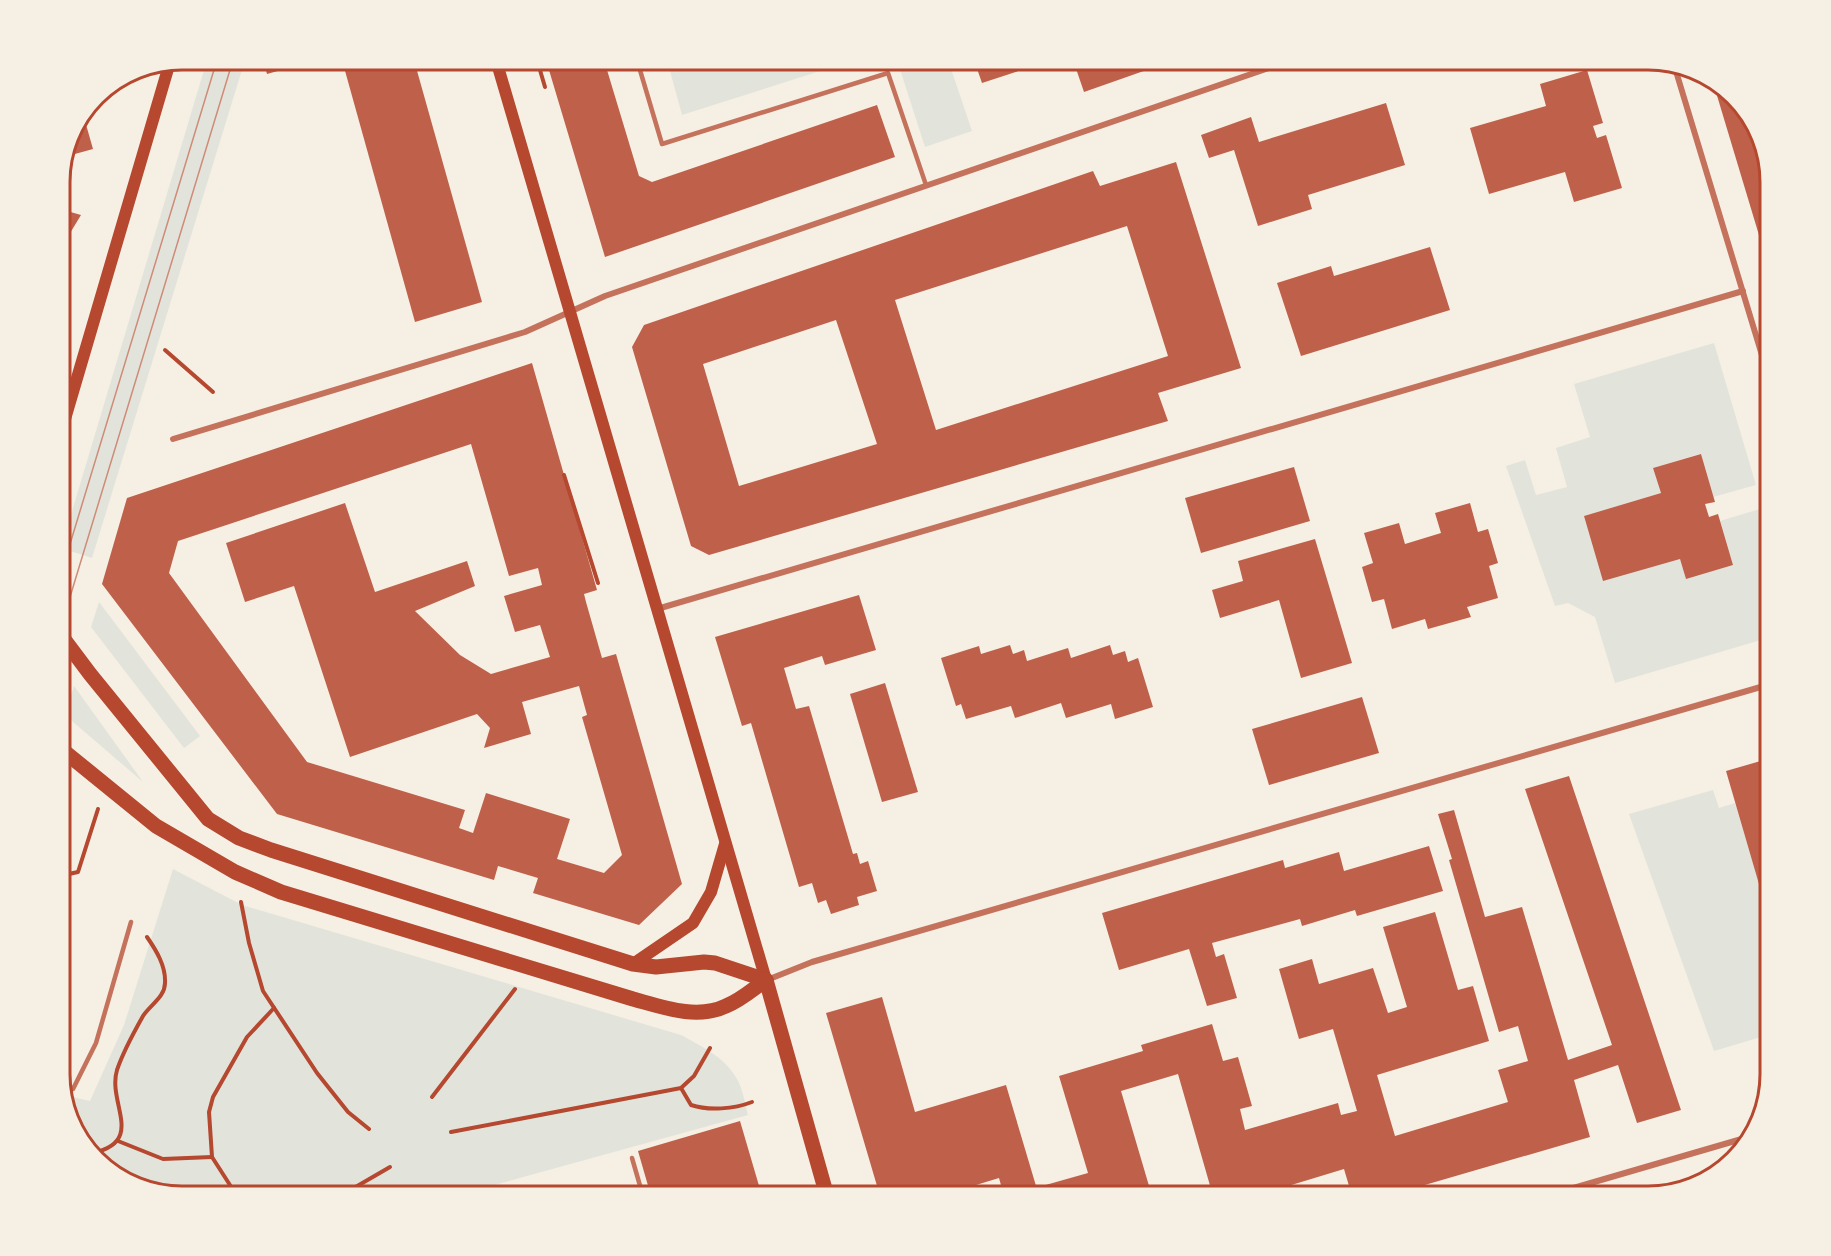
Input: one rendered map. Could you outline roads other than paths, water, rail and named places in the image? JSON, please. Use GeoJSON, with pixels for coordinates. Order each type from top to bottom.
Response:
{"type":"FeatureCollection","features":[{"type":"Feature","properties":{"kind":"main road"},"geometry":{"type":"LineString","coordinates":[[499,70],[824,1186]]}},
{"type":"Feature","properties":{"kind":"main road"},"geometry":{"type":"LineString","coordinates":[[71,399],[167,71]]}},
{"type":"Feature","properties":{"kind":"main road"},"geometry":{"type":"LineString","coordinates":[[71,649],[208,819],[239,838],[633,964],[656,967],[715,963],[766,980]]}},
{"type":"Feature","properties":{"kind":"main road"},"geometry":{"type":"LineString","coordinates":[[71,757],[156,826],[235,872],[281,892],[679,1011],[705,1012],[724,1007],[766,980]]}},
{"type":"Feature","properties":{"kind":"main road"},"geometry":{"type":"LineString","coordinates":[[633,964],[693,923],[711,892],[726,843]]}},
{"type":"Feature","properties":{"kind":"street"},"geometry":{"type":"LineString","coordinates":[[173,439],[525,332],[605,296],[1263,70]]}},
{"type":"Feature","properties":{"kind":"street"},"geometry":{"type":"LineString","coordinates":[[1677,74],[1760,348]]}},
{"type":"Feature","properties":{"kind":"street"},"geometry":{"type":"LineString","coordinates":[[657,609],[1743,291]]}},
{"type":"Feature","properties":{"kind":"street"},"geometry":{"type":"LineString","coordinates":[[766,980],[812,962],[1760,687]]}},
{"type":"Feature","properties":{"kind":"street"},"geometry":{"type":"LineString","coordinates":[[1580,1186],[1739,1140]]}},
{"type":"Feature","properties":{"kind":"lane"},"geometry":{"type":"LineString","coordinates":[[640,70],[662,144],[888,73],[926,185]]}},
{"type":"Feature","properties":{"kind":"lane"},"geometry":{"type":"LineString","coordinates":[[73,1089],[96,1043],[131,922]]}},
{"type":"Feature","properties":{"kind":"lane"},"geometry":{"type":"LineString","coordinates":[[632,1158],[640,1186]]}},
{"type":"Feature","properties":{"kind":"tram line"},"geometry":{"type":"LineString","coordinates":[[71,541],[214,70]]}},
{"type":"Feature","properties":{"kind":"tram line"},"geometry":{"type":"LineString","coordinates":[[71,594],[230,70]]}}]}
